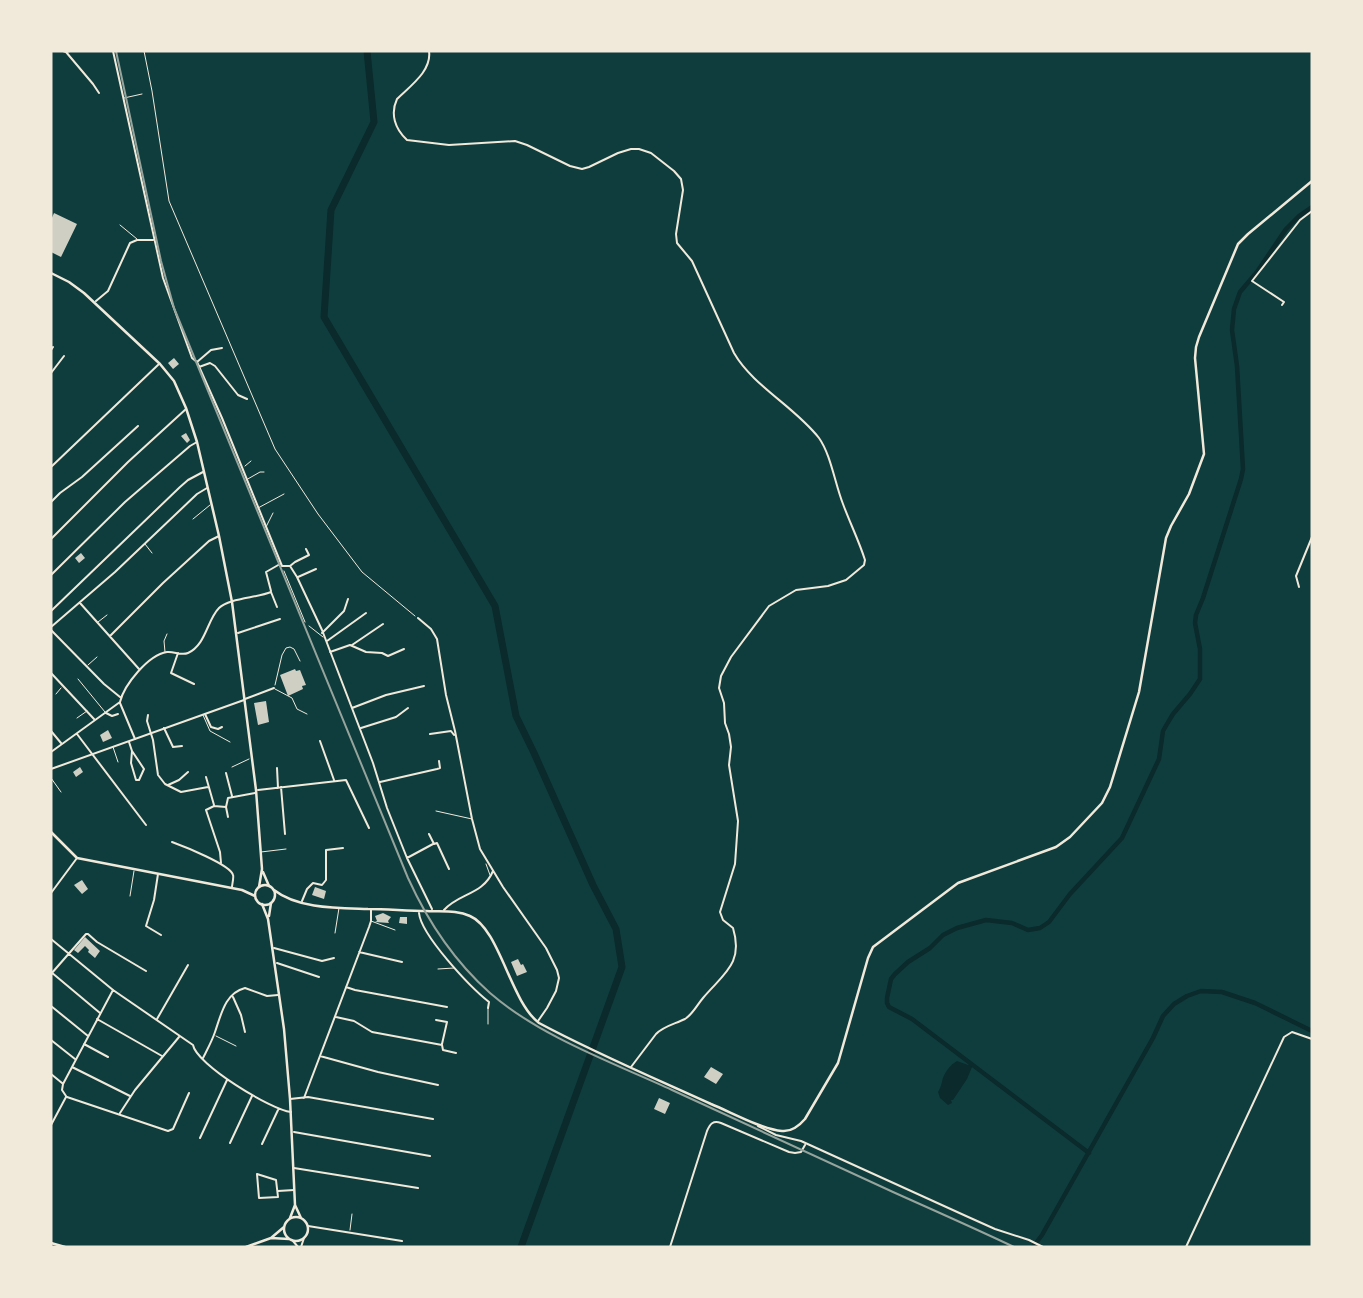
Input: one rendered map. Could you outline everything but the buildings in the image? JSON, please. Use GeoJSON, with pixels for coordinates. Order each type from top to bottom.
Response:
{"type":"FeatureCollection","features":[{"type":"Feature","properties":{"kind":"main road"},"geometry":{"type":"LineString","coordinates":[[262,869],[269,886],[288,898],[302,902],[340,908],[467,914],[481,925],[498,952],[524,1007],[538,1023],[754,1123],[777,1130],[788,1131],[794,1128],[805,1119],[838,1063],[873,947],[958,883],[1066,841],[1105,799],[1139,692],[1166,538],[1189,494],[1203,458],[1204,439],[1195,358],[1199,337],[1238,244],[1312,181]]}},
{"type":"Feature","properties":{"kind":"main road"},"geometry":{"type":"LineString","coordinates":[[51,273],[69,282],[160,364],[174,381],[186,408],[212,504],[232,602],[261,852],[262,869],[255,896]]}},
{"type":"Feature","properties":{"kind":"main road"},"geometry":{"type":"LineString","coordinates":[[51,832],[77,858],[242,890],[255,896],[262,904],[268,919],[279,995],[291,1112],[295,1205],[300,1218],[307,1226],[307,1235],[301,1240],[271,1238]]}},
{"type":"Feature","properties":{"kind":"main road"},"geometry":{"type":"LineString","coordinates":[[242,890],[269,886]]}},
{"type":"Feature","properties":{"kind":"main road"},"geometry":{"type":"LineString","coordinates":[[268,919],[274,890]]}},
{"type":"Feature","properties":{"kind":"main road"},"geometry":{"type":"LineString","coordinates":[[274,899],[288,898]]}},
{"type":"Feature","properties":{"kind":"main road"},"geometry":{"type":"LineString","coordinates":[[262,904],[271,903]]}},
{"type":"Feature","properties":{"kind":"main road"},"geometry":{"type":"LineString","coordinates":[[246,1247],[271,1238],[284,1227],[295,1205]]}},
{"type":"Feature","properties":{"kind":"main road"},"geometry":{"type":"LineString","coordinates":[[290,1218],[300,1218]]}},
{"type":"Feature","properties":{"kind":"main road"},"geometry":{"type":"LineString","coordinates":[[284,1227],[285,1236],[291,1240]]}},
{"type":"Feature","properties":{"kind":"main road"},"geometry":{"type":"LineString","coordinates":[[51,1242],[65,1247]]}},
{"type":"Feature","properties":{"kind":"street"},"geometry":{"type":"LineString","coordinates":[[66,51],[99,93]]}},
{"type":"Feature","properties":{"kind":"street"},"geometry":{"type":"LineString","coordinates":[[113,51],[154,241],[171,304],[192,358],[197,362],[222,418],[281,565]]}},
{"type":"Feature","properties":{"kind":"street"},"geometry":{"type":"LineString","coordinates":[[429,51],[429,61],[424,72],[394,103],[394,122],[407,140],[449,145],[515,141],[582,169],[623,151],[639,149],[651,153],[677,174],[683,190],[676,234],[678,246],[692,261],[734,353],[743,366],[820,440],[865,560],[846,580],[828,586],[796,590],[769,606],[723,671],[719,688],[731,747],[729,765],[738,821],[734,864],[720,912],[723,920],[733,928],[736,951],[725,976],[687,1018],[660,1030],[631,1068]]}},
{"type":"Feature","properties":{"kind":"street"},"geometry":{"type":"LineString","coordinates":[[1282,305],[1284,302],[1252,281],[1300,220],[1312,211]]}},
{"type":"Feature","properties":{"kind":"street"},"geometry":{"type":"LineString","coordinates":[[94,303],[108,291],[130,243],[137,240],[154,241]]}},
{"type":"Feature","properties":{"kind":"street"},"geometry":{"type":"LineString","coordinates":[[197,362],[211,351],[222,348]]}},
{"type":"Feature","properties":{"kind":"street"},"geometry":{"type":"LineString","coordinates":[[51,373],[64,356]]}},
{"type":"Feature","properties":{"kind":"street"},"geometry":{"type":"LineString","coordinates":[[199,367],[210,363],[215,366],[239,395],[247,399]]}},
{"type":"Feature","properties":{"kind":"street"},"geometry":{"type":"LineString","coordinates":[[51,467],[160,364]]}},
{"type":"Feature","properties":{"kind":"street"},"geometry":{"type":"LineString","coordinates":[[51,540],[186,408]]}},
{"type":"Feature","properties":{"kind":"street"},"geometry":{"type":"LineString","coordinates":[[51,502],[138,426]]}},
{"type":"Feature","properties":{"kind":"street"},"geometry":{"type":"LineString","coordinates":[[51,575],[125,502],[197,442]]}},
{"type":"Feature","properties":{"kind":"street"},"geometry":{"type":"LineString","coordinates":[[51,611],[180,487],[204,472]]}},
{"type":"Feature","properties":{"kind":"street"},"geometry":{"type":"LineString","coordinates":[[121,698],[51,629],[197,494],[208,488]]}},
{"type":"Feature","properties":{"kind":"street"},"geometry":{"type":"LineString","coordinates":[[110,636],[163,583],[209,541],[219,536]]}},
{"type":"Feature","properties":{"kind":"street"},"geometry":{"type":"LineString","coordinates":[[1299,587],[1296,576],[1312,537]]}},
{"type":"Feature","properties":{"kind":"street"},"geometry":{"type":"LineString","coordinates":[[277,607],[266,572],[281,565],[290,566],[309,555],[306,549]]}},
{"type":"Feature","properties":{"kind":"street"},"geometry":{"type":"LineString","coordinates":[[290,566],[323,635],[387,808],[433,912]]}},
{"type":"Feature","properties":{"kind":"street"},"geometry":{"type":"LineString","coordinates":[[297,577],[316,569]]}},
{"type":"Feature","properties":{"kind":"street"},"geometry":{"type":"LineString","coordinates":[[135,739],[120,702],[140,670],[151,659],[166,652],[187,653],[195,648],[218,609],[232,602],[271,592]]}},
{"type":"Feature","properties":{"kind":"street"},"geometry":{"type":"LineString","coordinates":[[323,635],[344,611],[348,599]]}},
{"type":"Feature","properties":{"kind":"street"},"geometry":{"type":"LineString","coordinates":[[80,603],[140,670]]}},
{"type":"Feature","properties":{"kind":"street"},"geometry":{"type":"LineString","coordinates":[[326,643],[366,612]]}},
{"type":"Feature","properties":{"kind":"street"},"geometry":{"type":"LineString","coordinates":[[418,618],[435,635],[480,849],[546,948],[557,970],[559,978],[556,991],[538,1023]]}},
{"type":"Feature","properties":{"kind":"street"},"geometry":{"type":"LineString","coordinates":[[236,634],[280,619]]}},
{"type":"Feature","properties":{"kind":"street"},"geometry":{"type":"LineString","coordinates":[[330,652],[350,645],[383,624]]}},
{"type":"Feature","properties":{"kind":"street"},"geometry":{"type":"LineString","coordinates":[[350,645],[366,652],[388,656],[404,649]]}},
{"type":"Feature","properties":{"kind":"street"},"geometry":{"type":"LineString","coordinates":[[178,653],[171,673],[194,684]]}},
{"type":"Feature","properties":{"kind":"street"},"geometry":{"type":"LineString","coordinates":[[51,673],[95,720]]}},
{"type":"Feature","properties":{"kind":"street"},"geometry":{"type":"LineString","coordinates":[[351,708],[386,695],[424,686]]}},
{"type":"Feature","properties":{"kind":"street"},"geometry":{"type":"LineString","coordinates":[[51,769],[274,688]]}},
{"type":"Feature","properties":{"kind":"street"},"geometry":{"type":"LineString","coordinates":[[51,752],[120,702]]}},
{"type":"Feature","properties":{"kind":"street"},"geometry":{"type":"LineString","coordinates":[[359,728],[396,717],[408,708]]}},
{"type":"Feature","properties":{"kind":"street"},"geometry":{"type":"LineString","coordinates":[[105,712],[112,716],[118,714]]}},
{"type":"Feature","properties":{"kind":"street"},"geometry":{"type":"LineString","coordinates":[[204,714],[211,727],[222,727]]}},
{"type":"Feature","properties":{"kind":"street"},"geometry":{"type":"LineString","coordinates":[[148,715],[147,721],[161,780],[181,792],[208,787]]}},
{"type":"Feature","properties":{"kind":"street"},"geometry":{"type":"LineString","coordinates":[[164,729],[173,747],[182,746]]}},
{"type":"Feature","properties":{"kind":"street"},"geometry":{"type":"LineString","coordinates":[[430,734],[451,730],[455,736]]}},
{"type":"Feature","properties":{"kind":"street"},"geometry":{"type":"LineString","coordinates":[[51,731],[62,744]]}},
{"type":"Feature","properties":{"kind":"street"},"geometry":{"type":"LineString","coordinates":[[76,733],[146,825]]}},
{"type":"Feature","properties":{"kind":"street"},"geometry":{"type":"LineString","coordinates":[[128,741],[132,751],[134,757],[144,769],[139,780],[136,779],[131,763],[132,751]]}},
{"type":"Feature","properties":{"kind":"street"},"geometry":{"type":"LineString","coordinates":[[320,741],[335,780]]}},
{"type":"Feature","properties":{"kind":"street"},"geometry":{"type":"LineString","coordinates":[[379,783],[439,769],[439,761]]}},
{"type":"Feature","properties":{"kind":"street"},"geometry":{"type":"LineString","coordinates":[[277,768],[285,834]]}},
{"type":"Feature","properties":{"kind":"street"},"geometry":{"type":"LineString","coordinates":[[227,771],[232,797]]}},
{"type":"Feature","properties":{"kind":"street"},"geometry":{"type":"LineString","coordinates":[[168,785],[188,772]]}},
{"type":"Feature","properties":{"kind":"street"},"geometry":{"type":"LineString","coordinates":[[206,777],[214,806]]}},
{"type":"Feature","properties":{"kind":"street"},"geometry":{"type":"LineString","coordinates":[[228,817],[228,798],[280,787],[346,780],[369,828]]}},
{"type":"Feature","properties":{"kind":"street"},"geometry":{"type":"LineString","coordinates":[[221,864],[220,852],[206,813],[207,809],[214,806],[226,807]]}},
{"type":"Feature","properties":{"kind":"street"},"geometry":{"type":"LineString","coordinates":[[429,834],[434,844],[437,843],[449,869]]}},
{"type":"Feature","properties":{"kind":"street"},"geometry":{"type":"LineString","coordinates":[[172,842],[221,864],[233,874],[232,888]]}},
{"type":"Feature","properties":{"kind":"street"},"geometry":{"type":"LineString","coordinates":[[407,858],[434,844]]}},
{"type":"Feature","properties":{"kind":"street"},"geometry":{"type":"LineString","coordinates":[[302,902],[307,889],[313,883],[322,885],[326,880],[326,850],[343,848]]}},
{"type":"Feature","properties":{"kind":"street"},"geometry":{"type":"LineString","coordinates":[[51,893],[77,858]]}},
{"type":"Feature","properties":{"kind":"street"},"geometry":{"type":"LineString","coordinates":[[443,912],[449,905],[482,887],[494,870]]}},
{"type":"Feature","properties":{"kind":"street"},"geometry":{"type":"LineString","coordinates":[[159,874],[146,926],[161,935]]}},
{"type":"Feature","properties":{"kind":"street"},"geometry":{"type":"LineString","coordinates":[[304,1098],[371,921],[371,909]]}},
{"type":"Feature","properties":{"kind":"street"},"geometry":{"type":"LineString","coordinates":[[419,911],[419,920],[426,931],[454,968],[489,1002],[488,1008]]}},
{"type":"Feature","properties":{"kind":"street"},"geometry":{"type":"LineString","coordinates":[[100,1013],[51,973],[83,937],[88,934],[97,943],[146,971]]}},
{"type":"Feature","properties":{"kind":"street"},"geometry":{"type":"LineString","coordinates":[[51,939],[113,990],[193,1045],[203,1059],[228,1079],[252,1095],[291,1112]]}},
{"type":"Feature","properties":{"kind":"street"},"geometry":{"type":"LineString","coordinates":[[272,948],[316,960],[334,958]]}},
{"type":"Feature","properties":{"kind":"street"},"geometry":{"type":"LineString","coordinates":[[359,951],[402,962]]}},
{"type":"Feature","properties":{"kind":"street"},"geometry":{"type":"LineString","coordinates":[[275,963],[319,977]]}},
{"type":"Feature","properties":{"kind":"street"},"geometry":{"type":"LineString","coordinates":[[156,1021],[188,965]]}},
{"type":"Feature","properties":{"kind":"street"},"geometry":{"type":"LineString","coordinates":[[346,987],[447,1007]]}},
{"type":"Feature","properties":{"kind":"street"},"geometry":{"type":"LineString","coordinates":[[203,1059],[223,1009],[235,991],[245,988],[267,996],[279,995]]}},
{"type":"Feature","properties":{"kind":"street"},"geometry":{"type":"LineString","coordinates":[[113,990],[63,1084],[62,1090],[67,1097],[171,1131],[189,1093]]}},
{"type":"Feature","properties":{"kind":"street"},"geometry":{"type":"LineString","coordinates":[[232,995],[245,1032]]}},
{"type":"Feature","properties":{"kind":"street"},"geometry":{"type":"LineString","coordinates":[[51,1006],[88,1036]]}},
{"type":"Feature","properties":{"kind":"street"},"geometry":{"type":"LineString","coordinates":[[335,1017],[354,1021],[372,1032],[442,1045]]}},
{"type":"Feature","properties":{"kind":"street"},"geometry":{"type":"LineString","coordinates":[[97,1019],[163,1056]]}},
{"type":"Feature","properties":{"kind":"street"},"geometry":{"type":"LineString","coordinates":[[436,1020],[447,1022],[443,1050],[456,1053]]}},
{"type":"Feature","properties":{"kind":"street"},"geometry":{"type":"LineString","coordinates":[[1186,1247],[1284,1037],[1292,1031],[1312,1039]]}},
{"type":"Feature","properties":{"kind":"street"},"geometry":{"type":"LineString","coordinates":[[119,1115],[180,1037]]}},
{"type":"Feature","properties":{"kind":"street"},"geometry":{"type":"LineString","coordinates":[[51,1040],[76,1060]]}},
{"type":"Feature","properties":{"kind":"street"},"geometry":{"type":"LineString","coordinates":[[84,1044],[108,1057]]}},
{"type":"Feature","properties":{"kind":"street"},"geometry":{"type":"LineString","coordinates":[[319,1056],[438,1084]]}},
{"type":"Feature","properties":{"kind":"street"},"geometry":{"type":"LineString","coordinates":[[72,1067],[131,1097]]}},
{"type":"Feature","properties":{"kind":"street"},"geometry":{"type":"LineString","coordinates":[[51,1074],[63,1084]]}},
{"type":"Feature","properties":{"kind":"street"},"geometry":{"type":"LineString","coordinates":[[200,1138],[228,1079]]}},
{"type":"Feature","properties":{"kind":"street"},"geometry":{"type":"LineString","coordinates":[[230,1143],[252,1095]]}},
{"type":"Feature","properties":{"kind":"street"},"geometry":{"type":"LineString","coordinates":[[51,1125],[67,1097]]}},
{"type":"Feature","properties":{"kind":"street"},"geometry":{"type":"LineString","coordinates":[[290,1099],[308,1097],[433,1119]]}},
{"type":"Feature","properties":{"kind":"street"},"geometry":{"type":"LineString","coordinates":[[262,1144],[279,1109]]}},
{"type":"Feature","properties":{"kind":"street"},"geometry":{"type":"LineString","coordinates":[[670,1247],[712,1122],[721,1122],[789,1152],[801,1152],[806,1144]]}},
{"type":"Feature","properties":{"kind":"street"},"geometry":{"type":"LineString","coordinates":[[754,1123],[776,1135],[806,1144],[995,1229],[1043,1247]]}},
{"type":"Feature","properties":{"kind":"street"},"geometry":{"type":"LineString","coordinates":[[292,1132],[430,1156]]}},
{"type":"Feature","properties":{"kind":"street"},"geometry":{"type":"LineString","coordinates":[[293,1168],[418,1188]]}},
{"type":"Feature","properties":{"kind":"street"},"geometry":{"type":"LineString","coordinates":[[257,1174],[276,1180],[277,1191],[278,1197],[259,1198],[257,1174]]}},
{"type":"Feature","properties":{"kind":"street"},"geometry":{"type":"LineString","coordinates":[[277,1191],[294,1190]]}},
{"type":"Feature","properties":{"kind":"street"},"geometry":{"type":"LineString","coordinates":[[307,1226],[402,1241]]}},
{"type":"Feature","properties":{"kind":"street"},"geometry":{"type":"LineString","coordinates":[[291,1240],[299,1247],[304,1238]]}},
{"type":"Feature","properties":{"kind":"lane"},"geometry":{"type":"LineString","coordinates":[[123,98],[142,94]]}},
{"type":"Feature","properties":{"kind":"lane"},"geometry":{"type":"LineString","coordinates":[[120,225],[137,240]]}},
{"type":"Feature","properties":{"kind":"lane"},"geometry":{"type":"LineString","coordinates":[[241,467],[251,461]]}},
{"type":"Feature","properties":{"kind":"lane"},"geometry":{"type":"LineString","coordinates":[[246,480],[264,472]]}},
{"type":"Feature","properties":{"kind":"lane"},"geometry":{"type":"LineString","coordinates":[[258,508],[284,494]]}},
{"type":"Feature","properties":{"kind":"lane"},"geometry":{"type":"LineString","coordinates":[[192,519],[212,504]]}},
{"type":"Feature","properties":{"kind":"lane"},"geometry":{"type":"LineString","coordinates":[[266,527],[273,513]]}},
{"type":"Feature","properties":{"kind":"lane"},"geometry":{"type":"LineString","coordinates":[[144,544],[152,553]]}},
{"type":"Feature","properties":{"kind":"lane"},"geometry":{"type":"LineString","coordinates":[[97,622],[107,615]]}},
{"type":"Feature","properties":{"kind":"lane"},"geometry":{"type":"LineString","coordinates":[[309,626],[323,635]]}},
{"type":"Feature","properties":{"kind":"lane"},"geometry":{"type":"LineString","coordinates":[[166,652],[164,641],[167,634]]}},
{"type":"Feature","properties":{"kind":"lane"},"geometry":{"type":"LineString","coordinates":[[300,661],[294,649],[286,648],[274,688],[292,698],[297,709],[307,714]]}},
{"type":"Feature","properties":{"kind":"lane"},"geometry":{"type":"LineString","coordinates":[[87,666],[97,657]]}},
{"type":"Feature","properties":{"kind":"lane"},"geometry":{"type":"LineString","coordinates":[[78,679],[105,712]]}},
{"type":"Feature","properties":{"kind":"lane"},"geometry":{"type":"LineString","coordinates":[[56,694],[63,687]]}},
{"type":"Feature","properties":{"kind":"lane"},"geometry":{"type":"LineString","coordinates":[[77,718],[87,711]]}},
{"type":"Feature","properties":{"kind":"lane"},"geometry":{"type":"LineString","coordinates":[[204,714],[211,731],[230,742]]}},
{"type":"Feature","properties":{"kind":"lane"},"geometry":{"type":"LineString","coordinates":[[113,747],[118,762]]}},
{"type":"Feature","properties":{"kind":"lane"},"geometry":{"type":"LineString","coordinates":[[232,767],[252,759]]}},
{"type":"Feature","properties":{"kind":"lane"},"geometry":{"type":"LineString","coordinates":[[51,778],[61,792]]}},
{"type":"Feature","properties":{"kind":"lane"},"geometry":{"type":"LineString","coordinates":[[436,811],[472,819]]}},
{"type":"Feature","properties":{"kind":"lane"},"geometry":{"type":"LineString","coordinates":[[261,852],[286,849]]}},
{"type":"Feature","properties":{"kind":"lane"},"geometry":{"type":"LineString","coordinates":[[486,864],[490,878]]}},
{"type":"Feature","properties":{"kind":"lane"},"geometry":{"type":"LineString","coordinates":[[130,896],[135,869]]}},
{"type":"Feature","properties":{"kind":"lane"},"geometry":{"type":"LineString","coordinates":[[335,933],[340,908]]}},
{"type":"Feature","properties":{"kind":"lane"},"geometry":{"type":"LineString","coordinates":[[371,921],[395,930]]}},
{"type":"Feature","properties":{"kind":"lane"},"geometry":{"type":"LineString","coordinates":[[438,969],[454,968]]}},
{"type":"Feature","properties":{"kind":"lane"},"geometry":{"type":"LineString","coordinates":[[488,1008],[488,1024]]}},
{"type":"Feature","properties":{"kind":"lane"},"geometry":{"type":"LineString","coordinates":[[214,1035],[236,1046]]}},
{"type":"Feature","properties":{"kind":"lane"},"geometry":{"type":"LineString","coordinates":[[349,1233],[352,1214]]}},
{"type":"Feature","properties":{"kind":"path"},"geometry":{"type":"LineString","coordinates":[[144,51],[169,201],[270,438],[283,462],[348,555],[362,572],[418,618]]}},
{"type":"Feature","properties":{"kind":"path"},"geometry":{"type":"LineString","coordinates":[[222,348],[231,346]]}},
{"type":"Feature","properties":{"kind":"path"},"geometry":{"type":"LineString","coordinates":[[281,565],[309,626]]}},
{"type":"Feature","properties":{"kind":"water"},"geometry":{"type":"Polygon","coordinates":[[[957,1061],[968,1065],[971,1063],[972,1067],[967,1079],[951,1100],[952,1103],[948,1105],[938,1092],[945,1073],[957,1061]]]}},
{"type":"Feature","properties":{"kind":"waterway"},"geometry":{"type":"LineString","coordinates":[[367,51],[374,122],[331,210],[324,317],[495,606],[516,716],[593,885],[616,929],[622,967],[521,1247]]}},
{"type":"Feature","properties":{"kind":"waterway"},"geometry":{"type":"LineString","coordinates":[[1089,1153],[912,1019],[889,1007],[887,998],[891,979],[908,962],[930,948],[943,935],[957,928],[986,920],[1012,923],[1028,930],[1040,928],[1049,922],[1070,894],[1122,838],[1159,759],[1163,731],[1200,679],[1196,615],[1243,469],[1237,366],[1232,330],[1234,309],[1240,292],[1286,229],[1312,207]]}},
{"type":"Feature","properties":{"kind":"waterway"},"geometry":{"type":"LineString","coordinates":[[1033,1247],[1163,1016],[1174,1004],[1201,991],[1222,992],[1255,1003],[1312,1031]]}},
{"type":"Feature","properties":{"kind":"railway"},"geometry":{"type":"LineString","coordinates":[[116,51],[161,261],[174,308],[408,878],[433,925],[454,954],[490,993],[510,1009],[554,1036],[1014,1247]]}}]}
